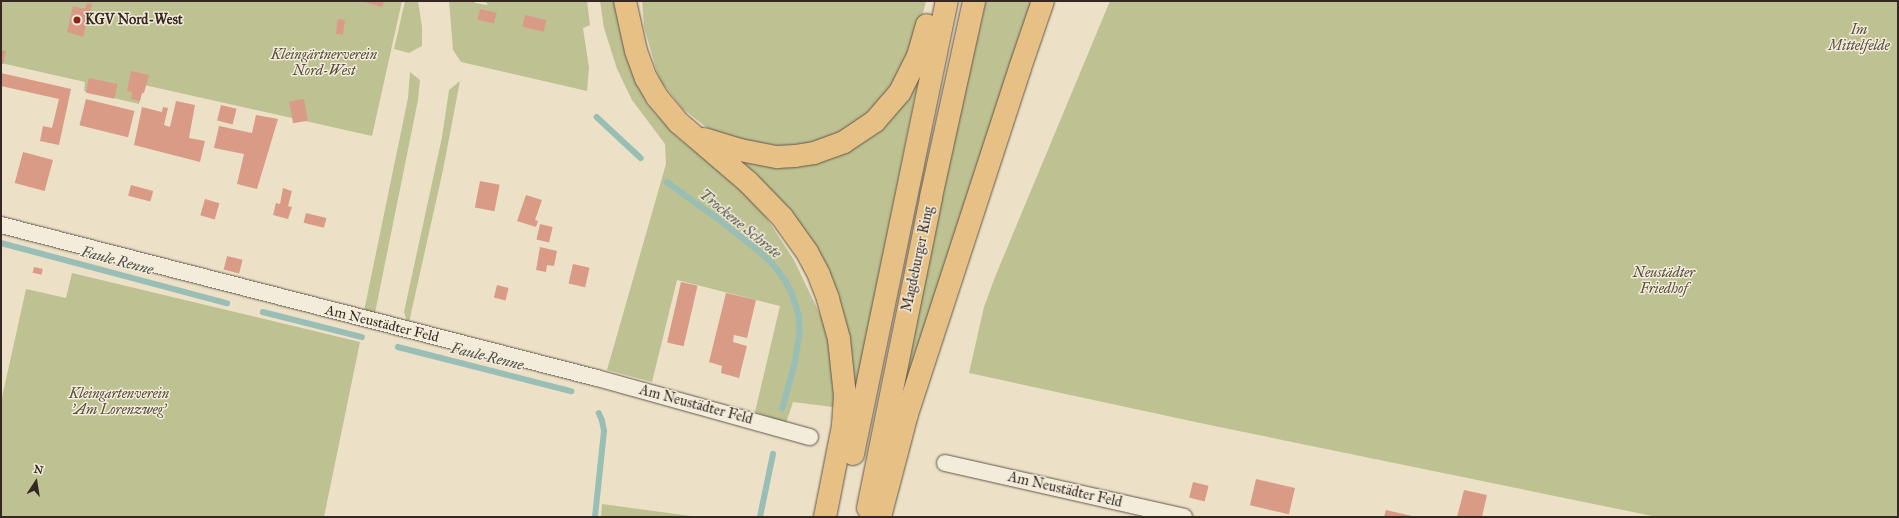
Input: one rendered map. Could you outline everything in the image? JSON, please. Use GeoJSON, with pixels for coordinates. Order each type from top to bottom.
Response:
{"type":"FeatureCollection","features":[{"type":"Feature","properties":{"kind":"highway"},"geometry":{"type":"LineString","coordinates":[[625,1],[632,38],[646,78],[668,113],[748,182],[782,217],[807,252],[819,274],[832,308],[841,350],[846,396],[843,426],[826,517]]}},
{"type":"Feature","properties":{"kind":"highway"},"geometry":{"type":"LineString","coordinates":[[690,132],[740,150],[777,157],[814,153],[844,142],[875,121],[902,88],[918,56],[933,1]]}},
{"type":"Feature","properties":{"kind":"highway","name":"Magdeburger Ring"},"geometry":{"type":"LineString","coordinates":[[840,517],[947,1]]}},
{"type":"Feature","properties":{"kind":"highway","name":"Magdeburger Ring"},"geometry":{"type":"LineString","coordinates":[[866,517],[930,204],[974,1]]}},
{"type":"Feature","properties":{"kind":"highway"},"geometry":{"type":"LineString","coordinates":[[880,517],[907,414],[1043,1]]}},
{"type":"Feature","properties":{"kind":"street","name":"Am Neustädter Feld"},"geometry":{"type":"LineString","coordinates":[[1,225],[597,378],[810,437]]}},
{"type":"Feature","properties":{"kind":"street","name":"Am Neustädter Feld"},"geometry":{"type":"LineString","coordinates":[[945,464],[1184,517]]}},
{"type":"Feature","properties":{"kind":"green space","name":"Kleingärtnerverein Nord-West"},"geometry":{"type":"Polygon","coordinates":[[[1,1],[402,1],[372,136],[144,85],[139,104],[84,91],[85,82],[1,63],[1,1]]]}},
{"type":"Feature","properties":{"kind":"green space"},"geometry":{"type":"Polygon","coordinates":[[[405,1],[418,1],[422,27],[422,46],[409,53],[394,49],[405,1]]]}},
{"type":"Feature","properties":{"kind":"green space"},"geometry":{"type":"Polygon","coordinates":[[[449,1],[475,1],[475,3],[488,5],[485,1],[587,1],[590,25],[583,28],[589,68],[587,91],[461,62],[453,50],[449,1]]]}},
{"type":"Feature","properties":{"kind":"green space"},"geometry":{"type":"Polygon","coordinates":[[[600,1],[617,1],[621,35],[632,73],[647,104],[676,136],[730,179],[764,214],[794,260],[827,329],[834,395],[833,407],[793,402],[786,423],[755,412],[780,306],[677,280],[652,382],[607,370],[666,164],[665,144],[632,100],[617,69],[604,28],[600,1]]]}},
{"type":"Feature","properties":{"kind":"green space"},"geometry":{"type":"Polygon","coordinates":[[[642,1],[926,1],[922,17],[900,74],[877,105],[842,133],[817,143],[776,148],[720,134],[706,127],[683,109],[662,83],[657,72],[644,27],[642,1]]]}},
{"type":"Feature","properties":{"kind":"green space"},"geometry":{"type":"Polygon","coordinates":[[[986,1],[1031,1],[899,409],[951,152],[986,1]]]}},
{"type":"Feature","properties":{"kind":"green space","name":"Neustädter Friedhof"},"geometry":{"type":"Polygon","coordinates":[[[1110,1],[1898,1],[1898,517],[1657,517],[1200,423],[969,373],[984,307],[995,277],[1110,1]]]}},
{"type":"Feature","properties":{"kind":"green space"},"geometry":{"type":"Polygon","coordinates":[[[410,72],[420,80],[418,100],[375,313],[364,311],[408,98],[410,72]]]}},
{"type":"Feature","properties":{"kind":"green space"},"geometry":{"type":"Polygon","coordinates":[[[920,72],[854,396],[844,324],[729,154],[804,163],[920,72]]]}},
{"type":"Feature","properties":{"kind":"green space"},"geometry":{"type":"Polygon","coordinates":[[[460,81],[443,170],[408,324],[404,312],[442,137],[449,90],[460,81]]]}},
{"type":"Feature","properties":{"kind":"green space","name":"Kleingartenverein 'Am Lorenzweg'"},"geometry":{"type":"Polygon","coordinates":[[[72,273],[360,342],[324,517],[1,517],[1,402],[26,289],[66,298],[72,273]]]}},
{"type":"Feature","properties":{"kind":"green space"},"geometry":{"type":"Polygon","coordinates":[[[602,504],[698,517],[601,517],[602,504]]]}},
{"type":"Feature","properties":{"kind":"building"},"geometry":{"type":"Polygon","coordinates":[[[361,1],[384,1],[382,7],[361,1]]]}},
{"type":"Feature","properties":{"kind":"building"},"geometry":{"type":"Polygon","coordinates":[[[87,3],[92,4],[83,37],[67,32],[73,6],[85,9],[87,3]]]}},
{"type":"Feature","properties":{"kind":"building"},"geometry":{"type":"Polygon","coordinates":[[[480,9],[497,13],[494,24],[478,20],[480,9]]]}},
{"type":"Feature","properties":{"kind":"building"},"geometry":{"type":"Polygon","coordinates":[[[525,15],[546,20],[544,32],[522,27],[525,15]]]}},
{"type":"Feature","properties":{"kind":"building"},"geometry":{"type":"Polygon","coordinates":[[[338,19],[345,20],[343,35],[336,34],[338,19]]]}},
{"type":"Feature","properties":{"kind":"building"},"geometry":{"type":"Polygon","coordinates":[[[1,50],[6,51],[3,64],[1,63],[1,50]]]}},
{"type":"Feature","properties":{"kind":"building"},"geometry":{"type":"Polygon","coordinates":[[[131,71],[149,75],[140,101],[131,99],[132,92],[127,91],[131,71]]]}},
{"type":"Feature","properties":{"kind":"building"},"geometry":{"type":"Polygon","coordinates":[[[1,73],[71,89],[59,145],[40,141],[43,126],[52,128],[59,99],[1,86],[1,73]]]}},
{"type":"Feature","properties":{"kind":"building"},"geometry":{"type":"Polygon","coordinates":[[[89,78],[117,84],[114,99],[86,93],[89,78]]]}},
{"type":"Feature","properties":{"kind":"building"},"geometry":{"type":"Polygon","coordinates":[[[86,99],[135,111],[128,137],[79,125],[86,99]]]}},
{"type":"Feature","properties":{"kind":"building"},"geometry":{"type":"Polygon","coordinates":[[[304,99],[308,121],[293,123],[289,102],[304,99]]]}},
{"type":"Feature","properties":{"kind":"building"},"geometry":{"type":"Polygon","coordinates":[[[176,101],[195,105],[189,138],[205,141],[200,162],[134,145],[142,107],[162,112],[163,107],[168,108],[164,125],[170,127],[176,101]]]}},
{"type":"Feature","properties":{"kind":"building"},"geometry":{"type":"Polygon","coordinates":[[[221,105],[237,109],[233,124],[217,121],[221,105]]]}},
{"type":"Feature","properties":{"kind":"building"},"geometry":{"type":"Polygon","coordinates":[[[256,115],[278,119],[257,189],[237,184],[244,154],[214,148],[219,126],[252,133],[256,115]]]}},
{"type":"Feature","properties":{"kind":"building"},"geometry":{"type":"Polygon","coordinates":[[[23,152],[53,160],[45,191],[15,183],[23,152]]]}},
{"type":"Feature","properties":{"kind":"building"},"geometry":{"type":"Polygon","coordinates":[[[480,181],[500,185],[494,211],[475,208],[480,181]]]}},
{"type":"Feature","properties":{"kind":"building"},"geometry":{"type":"Polygon","coordinates":[[[131,185],[153,191],[150,202],[128,196],[131,185]]]}},
{"type":"Feature","properties":{"kind":"building"},"geometry":{"type":"Polygon","coordinates":[[[283,188],[292,191],[288,206],[292,207],[288,219],[273,215],[276,203],[280,204],[283,188]]]}},
{"type":"Feature","properties":{"kind":"building"},"geometry":{"type":"Polygon","coordinates":[[[526,195],[542,200],[535,220],[538,221],[536,227],[517,221],[526,195]]]}},
{"type":"Feature","properties":{"kind":"building"},"geometry":{"type":"Polygon","coordinates":[[[205,199],[219,203],[215,219],[200,215],[205,199]]]}},
{"type":"Feature","properties":{"kind":"building"},"geometry":{"type":"Polygon","coordinates":[[[306,213],[326,218],[324,228],[304,223],[306,213]]]}},
{"type":"Feature","properties":{"kind":"building"},"geometry":{"type":"Polygon","coordinates":[[[540,224],[553,227],[549,243],[536,240],[540,224]]]}},
{"type":"Feature","properties":{"kind":"building"},"geometry":{"type":"Polygon","coordinates":[[[540,247],[557,251],[554,266],[547,265],[546,272],[536,270],[540,247]]]}},
{"type":"Feature","properties":{"kind":"building"},"geometry":{"type":"Polygon","coordinates":[[[227,256],[243,260],[239,273],[224,270],[227,256]]]}},
{"type":"Feature","properties":{"kind":"building"},"geometry":{"type":"Polygon","coordinates":[[[573,264],[590,268],[585,287],[569,283],[573,264]]]}},
{"type":"Feature","properties":{"kind":"building"},"geometry":{"type":"Polygon","coordinates":[[[34,267],[43,269],[41,275],[33,273],[34,267]]]}},
{"type":"Feature","properties":{"kind":"building"},"geometry":{"type":"Polygon","coordinates":[[[681,282],[698,286],[684,346],[667,342],[681,282]]]}},
{"type":"Feature","properties":{"kind":"building"},"geometry":{"type":"Polygon","coordinates":[[[497,285],[509,288],[505,301],[494,298],[497,285]]]}},
{"type":"Feature","properties":{"kind":"building"},"geometry":{"type":"Polygon","coordinates":[[[726,293],[756,300],[747,338],[734,335],[733,342],[747,346],[739,378],[721,373],[722,366],[709,362],[726,293]]]}},
{"type":"Feature","properties":{"kind":"building"},"geometry":{"type":"Polygon","coordinates":[[[1256,479],[1295,488],[1289,514],[1250,505],[1256,479]]]}},
{"type":"Feature","properties":{"kind":"building"},"geometry":{"type":"Polygon","coordinates":[[[1193,482],[1209,486],[1205,501],[1189,498],[1193,482]]]}},
{"type":"Feature","properties":{"kind":"building"},"geometry":{"type":"Polygon","coordinates":[[[1464,490],[1487,495],[1482,517],[1457,517],[1464,490]]]}},
{"type":"Feature","properties":{"kind":"building"},"geometry":{"type":"Polygon","coordinates":[[[1386,510],[1412,516],[1412,517],[1384,517],[1386,510]]]}},
{"type":"Feature","properties":{"kind":"waterway","name":"Trockene Schrote"},"geometry":{"type":"LineString","coordinates":[[597,117],[641,158]]}},
{"type":"Feature","properties":{"kind":"waterway","name":"Trockene Schrote"},"geometry":{"type":"LineString","coordinates":[[667,182],[721,221],[760,252],[773,264],[785,280],[792,293],[799,315],[800,333],[795,364],[783,408]]}},
{"type":"Feature","properties":{"kind":"waterway","name":"Faule Renne"},"geometry":{"type":"LineString","coordinates":[[1,243],[227,303]]}},
{"type":"Feature","properties":{"kind":"waterway","name":"Faule Renne"},"geometry":{"type":"LineString","coordinates":[[263,312],[362,337]]}},
{"type":"Feature","properties":{"kind":"waterway","name":"Faule Renne"},"geometry":{"type":"LineString","coordinates":[[398,347],[571,391]]}},
{"type":"Feature","properties":{"kind":"waterway","name":"Faule Renne"},"geometry":{"type":"LineString","coordinates":[[595,517],[604,431],[599,414]]}},
{"type":"Feature","properties":{"kind":"waterway","name":"Trockene Schrote"},"geometry":{"type":"LineString","coordinates":[[760,517],[773,454]]}},
{"type":"Feature","properties":{"kind":"place","name":"KGV Nord-West"},"geometry":{"type":"Point","coordinates":[77,20]}},
{"type":"Feature","properties":{"kind":"park label","name":"Im Mittelfelde"},"geometry":{"type":"Point","coordinates":[1859,38]}}]}
